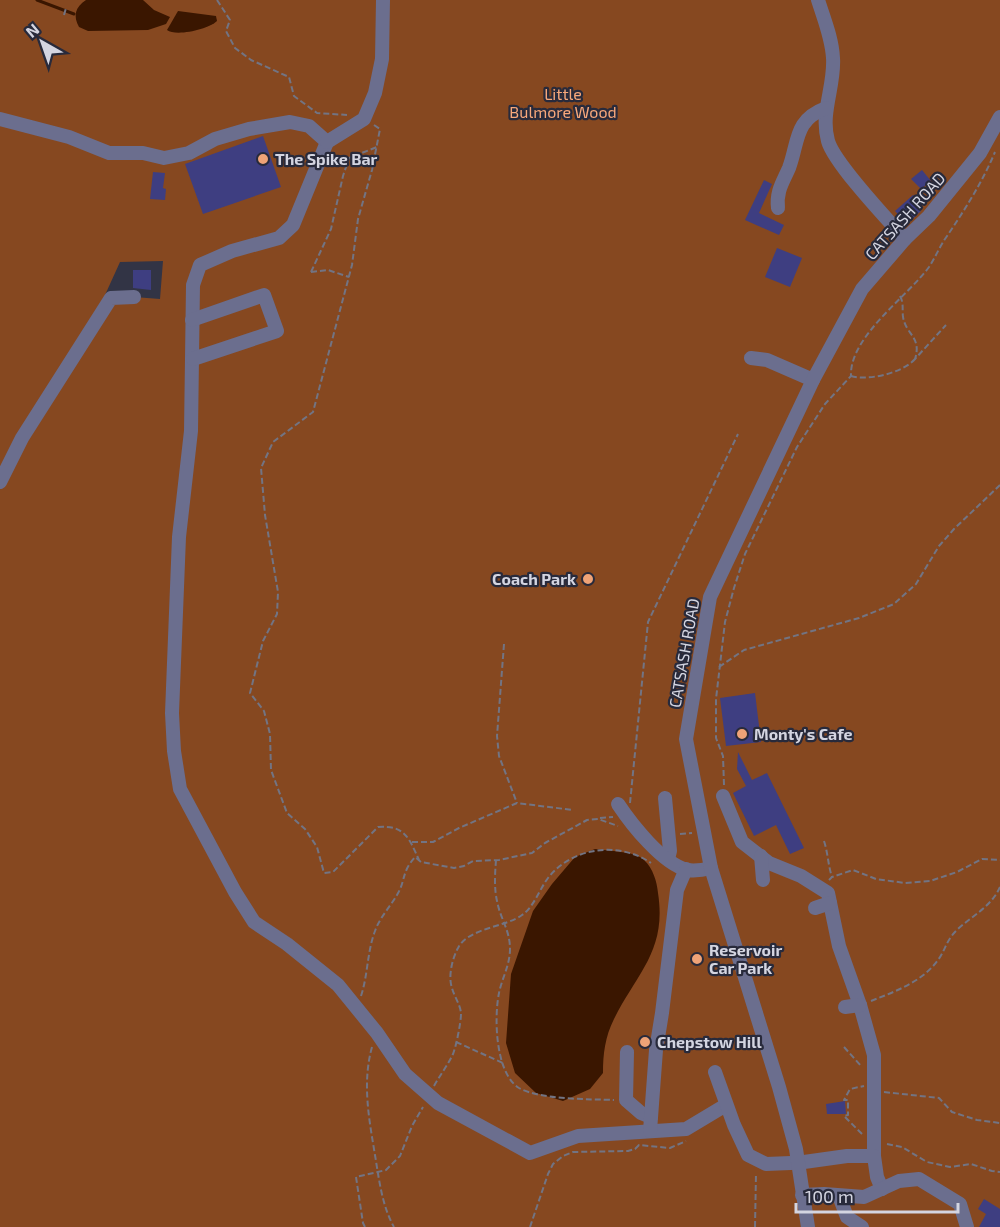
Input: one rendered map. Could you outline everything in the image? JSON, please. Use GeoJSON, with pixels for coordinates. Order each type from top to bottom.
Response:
{"type":"FeatureCollection","features":[{"type":"Feature","properties":{"kind":"street"},"geometry":{"type":"LineString","coordinates":[[383,0],[382,58],[375,93],[364,119],[327,142],[293,225],[279,238],[232,251],[200,265],[193,285],[191,431],[179,537],[172,713],[174,751],[180,789],[235,892],[254,922],[287,944],[338,985],[405,1074],[438,1103],[530,1153],[578,1136],[687,1130],[726,1105]]}},
{"type":"Feature","properties":{"kind":"street"},"geometry":{"type":"LineString","coordinates":[[818,0],[829,32],[834,60],[825,120],[828,142],[839,161],[904,239]]}},
{"type":"Feature","properties":{"kind":"street"},"geometry":{"type":"LineString","coordinates":[[778,208],[777,197],[789,167],[798,134],[814,112],[826,108]]}},
{"type":"Feature","properties":{"kind":"street","name":"CATSASH ROAD"},"geometry":{"type":"LineString","coordinates":[[808,1227],[796,1149],[711,868],[686,739],[710,597],[834,337],[862,289],[904,239],[929,216],[980,153],[1000,117]]}},
{"type":"Feature","properties":{"kind":"street"},"geometry":{"type":"LineString","coordinates":[[0,119],[69,137],[109,153],[143,153],[164,158],[189,153],[215,139],[249,129],[290,122],[309,126],[327,142]]}},
{"type":"Feature","properties":{"kind":"street"},"geometry":{"type":"LineString","coordinates":[[192,320],[264,295],[277,331],[193,358]]}},
{"type":"Feature","properties":{"kind":"street"},"geometry":{"type":"LineString","coordinates":[[0,482],[22,438],[111,298],[134,297]]}},
{"type":"Feature","properties":{"kind":"street"},"geometry":{"type":"LineString","coordinates":[[752,358],[767,360],[813,380]]}},
{"type":"Feature","properties":{"kind":"street"},"geometry":{"type":"LineString","coordinates":[[723,796],[742,842],[769,863],[801,876],[828,893],[839,946],[860,1005],[874,1055],[874,1156],[877,1177],[882,1189]]}},
{"type":"Feature","properties":{"kind":"street"},"geometry":{"type":"LineString","coordinates":[[665,798],[670,851],[668,859]]}},
{"type":"Feature","properties":{"kind":"street"},"geometry":{"type":"LineString","coordinates":[[620,808],[634,828],[668,859],[686,869],[711,868]]}},
{"type":"Feature","properties":{"kind":"street"},"geometry":{"type":"LineString","coordinates":[[761,856],[764,880]]}},
{"type":"Feature","properties":{"kind":"street"},"geometry":{"type":"LineString","coordinates":[[650,1131],[656,1050],[677,890],[686,869]]}},
{"type":"Feature","properties":{"kind":"street"},"geometry":{"type":"LineString","coordinates":[[815,908],[830,903]]}},
{"type":"Feature","properties":{"kind":"street"},"geometry":{"type":"LineString","coordinates":[[845,1007],[860,1005]]}},
{"type":"Feature","properties":{"kind":"street"},"geometry":{"type":"LineString","coordinates":[[627,1052],[626,1100],[641,1113],[651,1117]]}},
{"type":"Feature","properties":{"kind":"street"},"geometry":{"type":"LineString","coordinates":[[715,1072],[742,1146],[756,1161],[766,1164],[797,1163],[847,1156],[874,1156]]}},
{"type":"Feature","properties":{"kind":"street"},"geometry":{"type":"LineString","coordinates":[[802,1195],[864,1197],[899,1181],[919,1179],[960,1204],[967,1227]]}},
{"type":"Feature","properties":{"kind":"street"},"geometry":{"type":"LineString","coordinates":[[839,1196],[848,1217],[855,1225]]}},
{"type":"Feature","properties":{"kind":"path"},"geometry":{"type":"LineString","coordinates":[[217,0],[230,20],[226,31],[235,48],[251,60],[290,77],[294,96],[317,113],[364,119],[380,129],[358,219],[348,277],[313,412],[273,442],[261,468],[265,515],[278,592],[277,614],[263,641],[250,693],[264,711],[270,734],[271,770],[287,813],[305,829],[317,847],[324,873],[333,872],[378,827],[391,826],[399,829],[412,842],[419,860]]}},
{"type":"Feature","properties":{"kind":"path"},"geometry":{"type":"LineString","coordinates":[[64,15],[66,8]]}},
{"type":"Feature","properties":{"kind":"path"},"geometry":{"type":"LineString","coordinates":[[348,277],[328,270],[311,272],[331,229],[349,158],[377,147]]}},
{"type":"Feature","properties":{"kind":"path"},"geometry":{"type":"LineString","coordinates":[[723,796],[723,756],[716,738],[719,667],[725,622],[745,554],[797,447],[825,404],[851,376],[851,367],[864,340],[900,296],[929,267],[943,241],[969,204],[996,150]]}},
{"type":"Feature","properties":{"kind":"path"},"geometry":{"type":"LineString","coordinates":[[900,296],[903,301],[903,317],[917,345],[915,359]]}},
{"type":"Feature","properties":{"kind":"path"},"geometry":{"type":"LineString","coordinates":[[851,376],[860,379],[874,377],[908,365],[946,324]]}},
{"type":"Feature","properties":{"kind":"path"},"geometry":{"type":"LineString","coordinates":[[356,1008],[365,982],[375,930],[398,894],[406,867],[415,858],[454,868],[472,861],[496,860],[532,853],[559,834],[587,820],[614,817],[620,808],[629,808],[632,799],[648,622],[738,434]]}},
{"type":"Feature","properties":{"kind":"path"},"geometry":{"type":"LineString","coordinates":[[719,667],[744,650],[859,618],[894,604],[916,584],[939,546],[954,529],[1000,485]]}},
{"type":"Feature","properties":{"kind":"path"},"geometry":{"type":"LineString","coordinates":[[504,644],[497,736],[499,756],[518,803]]}},
{"type":"Feature","properties":{"kind":"path"},"geometry":{"type":"LineString","coordinates":[[412,842],[434,842],[518,803],[573,810]]}},
{"type":"Feature","properties":{"kind":"path"},"geometry":{"type":"LineString","coordinates":[[598,819],[623,830]]}},
{"type":"Feature","properties":{"kind":"path"},"geometry":{"type":"LineString","coordinates":[[668,836],[704,831]]}},
{"type":"Feature","properties":{"kind":"path"},"geometry":{"type":"LineString","coordinates":[[824,841],[830,859],[829,867],[832,877],[853,870],[885,880],[905,883],[930,881],[957,872],[982,859],[1000,861]]}},
{"type":"Feature","properties":{"kind":"path"},"geometry":{"type":"LineString","coordinates":[[365,1227],[356,1177],[386,1170],[400,1156],[412,1126],[454,1053],[461,1013],[451,986],[450,973],[461,943],[475,934],[519,917],[529,909],[550,876],[565,862],[582,853],[610,850],[628,852],[652,864]]}},
{"type":"Feature","properties":{"kind":"path"},"geometry":{"type":"LineString","coordinates":[[496,860],[497,903],[505,922],[511,950],[508,969],[499,992],[497,1015],[497,1041],[508,1075],[518,1087],[532,1093],[575,1099],[626,1100]]}},
{"type":"Feature","properties":{"kind":"path"},"geometry":{"type":"LineString","coordinates":[[860,1005],[919,979],[930,971],[942,954],[946,942],[996,897],[1000,887]]}},
{"type":"Feature","properties":{"kind":"path"},"geometry":{"type":"LineString","coordinates":[[376,1033],[369,1058],[367,1113],[383,1199],[394,1227]]}},
{"type":"Feature","properties":{"kind":"path"},"geometry":{"type":"LineString","coordinates":[[456,1042],[503,1063]]}},
{"type":"Feature","properties":{"kind":"path"},"geometry":{"type":"LineString","coordinates":[[844,1047],[864,1071]]}},
{"type":"Feature","properties":{"kind":"path"},"geometry":{"type":"LineString","coordinates":[[1000,1122],[977,1120],[952,1112],[939,1098],[858,1086],[850,1089],[844,1100],[848,1100],[848,1115],[844,1116],[846,1119],[859,1132],[874,1141],[902,1147],[927,1162],[950,1167],[971,1164],[1000,1172]]}},
{"type":"Feature","properties":{"kind":"path"},"geometry":{"type":"LineString","coordinates":[[530,1227],[548,1174],[553,1164],[563,1156],[573,1152],[628,1151],[639,1145],[670,1148],[688,1140]]}},
{"type":"Feature","properties":{"kind":"path"},"geometry":{"type":"LineString","coordinates":[[755,1227],[756,1161]]}},
{"type":"Feature","properties":{"kind":"green space","name":"Little Bulmore Wood"},"geometry":{"type":"Polygon","coordinates":[[[0,0],[1000,0],[1000,1227],[0,1227],[0,0]],[[163,261],[120,262],[105,295],[111,298],[160,299],[163,261]]]}},
{"type":"Feature","properties":{"kind":"shaded area"},"geometry":{"type":"Polygon","coordinates":[[[86,0],[143,0],[154,10],[170,17],[166,24],[148,30],[88,31],[79,27],[76,19],[77,9],[86,0]]]}},
{"type":"Feature","properties":{"kind":"shaded area"},"geometry":{"type":"Polygon","coordinates":[[[178,11],[216,16],[217,21],[207,27],[192,31],[171,32],[167,30],[178,11]]]}},
{"type":"Feature","properties":{"kind":"shaded area"},"geometry":{"type":"Polygon","coordinates":[[[595,849],[634,855],[647,863],[654,875],[657,889],[660,913],[658,931],[648,960],[608,1032],[603,1073],[590,1089],[563,1101],[536,1093],[515,1073],[506,1043],[511,974],[533,911],[575,857],[595,849]]]}},
{"type":"Feature","properties":{"kind":"building"},"geometry":{"type":"Polygon","coordinates":[[[263,136],[281,187],[203,214],[185,164],[263,136]]]}},
{"type":"Feature","properties":{"kind":"building"},"geometry":{"type":"Polygon","coordinates":[[[922,170],[931,181],[921,189],[911,179],[922,170]]]}},
{"type":"Feature","properties":{"kind":"building"},"geometry":{"type":"Polygon","coordinates":[[[153,172],[165,173],[163,188],[166,189],[165,200],[150,199],[153,172]]]}},
{"type":"Feature","properties":{"kind":"building"},"geometry":{"type":"Polygon","coordinates":[[[764,180],[772,184],[759,213],[784,225],[779,235],[745,220],[764,180]]]}},
{"type":"Feature","properties":{"kind":"building"},"geometry":{"type":"Polygon","coordinates":[[[913,195],[922,204],[918,208],[921,211],[907,224],[895,211],[913,195]]]}},
{"type":"Feature","properties":{"kind":"building"},"geometry":{"type":"Polygon","coordinates":[[[777,248],[802,258],[790,287],[765,277],[777,248]]]}},
{"type":"Feature","properties":{"kind":"building"},"geometry":{"type":"Polygon","coordinates":[[[133,270],[151,270],[151,290],[133,288],[133,270]]]}},
{"type":"Feature","properties":{"kind":"building"},"geometry":{"type":"Polygon","coordinates":[[[755,693],[761,742],[726,746],[720,698],[755,693]]]}},
{"type":"Feature","properties":{"kind":"building"},"geometry":{"type":"Polygon","coordinates":[[[738,752],[752,780],[767,773],[804,848],[790,854],[776,825],[754,836],[733,793],[746,786],[737,769],[738,752]]]}},
{"type":"Feature","properties":{"kind":"building"},"geometry":{"type":"Polygon","coordinates":[[[845,1101],[846,1114],[827,1114],[826,1104],[845,1101]]]}},
{"type":"Feature","properties":{"kind":"building"},"geometry":{"type":"Polygon","coordinates":[[[984,1199],[1000,1209],[1000,1227],[979,1227],[986,1214],[978,1209],[984,1199]]]}},
{"type":"Feature","properties":{"kind":"waterway"},"geometry":{"type":"LineString","coordinates":[[37,0],[74,14]]}},
{"type":"Feature","properties":{"kind":"place","name":"The Spike Bar"},"geometry":{"type":"Point","coordinates":[263,159]}},
{"type":"Feature","properties":{"kind":"place","name":"Coach Park"},"geometry":{"type":"Point","coordinates":[588,579]}},
{"type":"Feature","properties":{"kind":"place","name":"Monty's Cafe"},"geometry":{"type":"Point","coordinates":[742,734]}},
{"type":"Feature","properties":{"kind":"place","name":"Reservoir Car Park"},"geometry":{"type":"Point","coordinates":[697,959]}},
{"type":"Feature","properties":{"kind":"place","name":"Chepstow Hill"},"geometry":{"type":"Point","coordinates":[645,1042]}}]}
